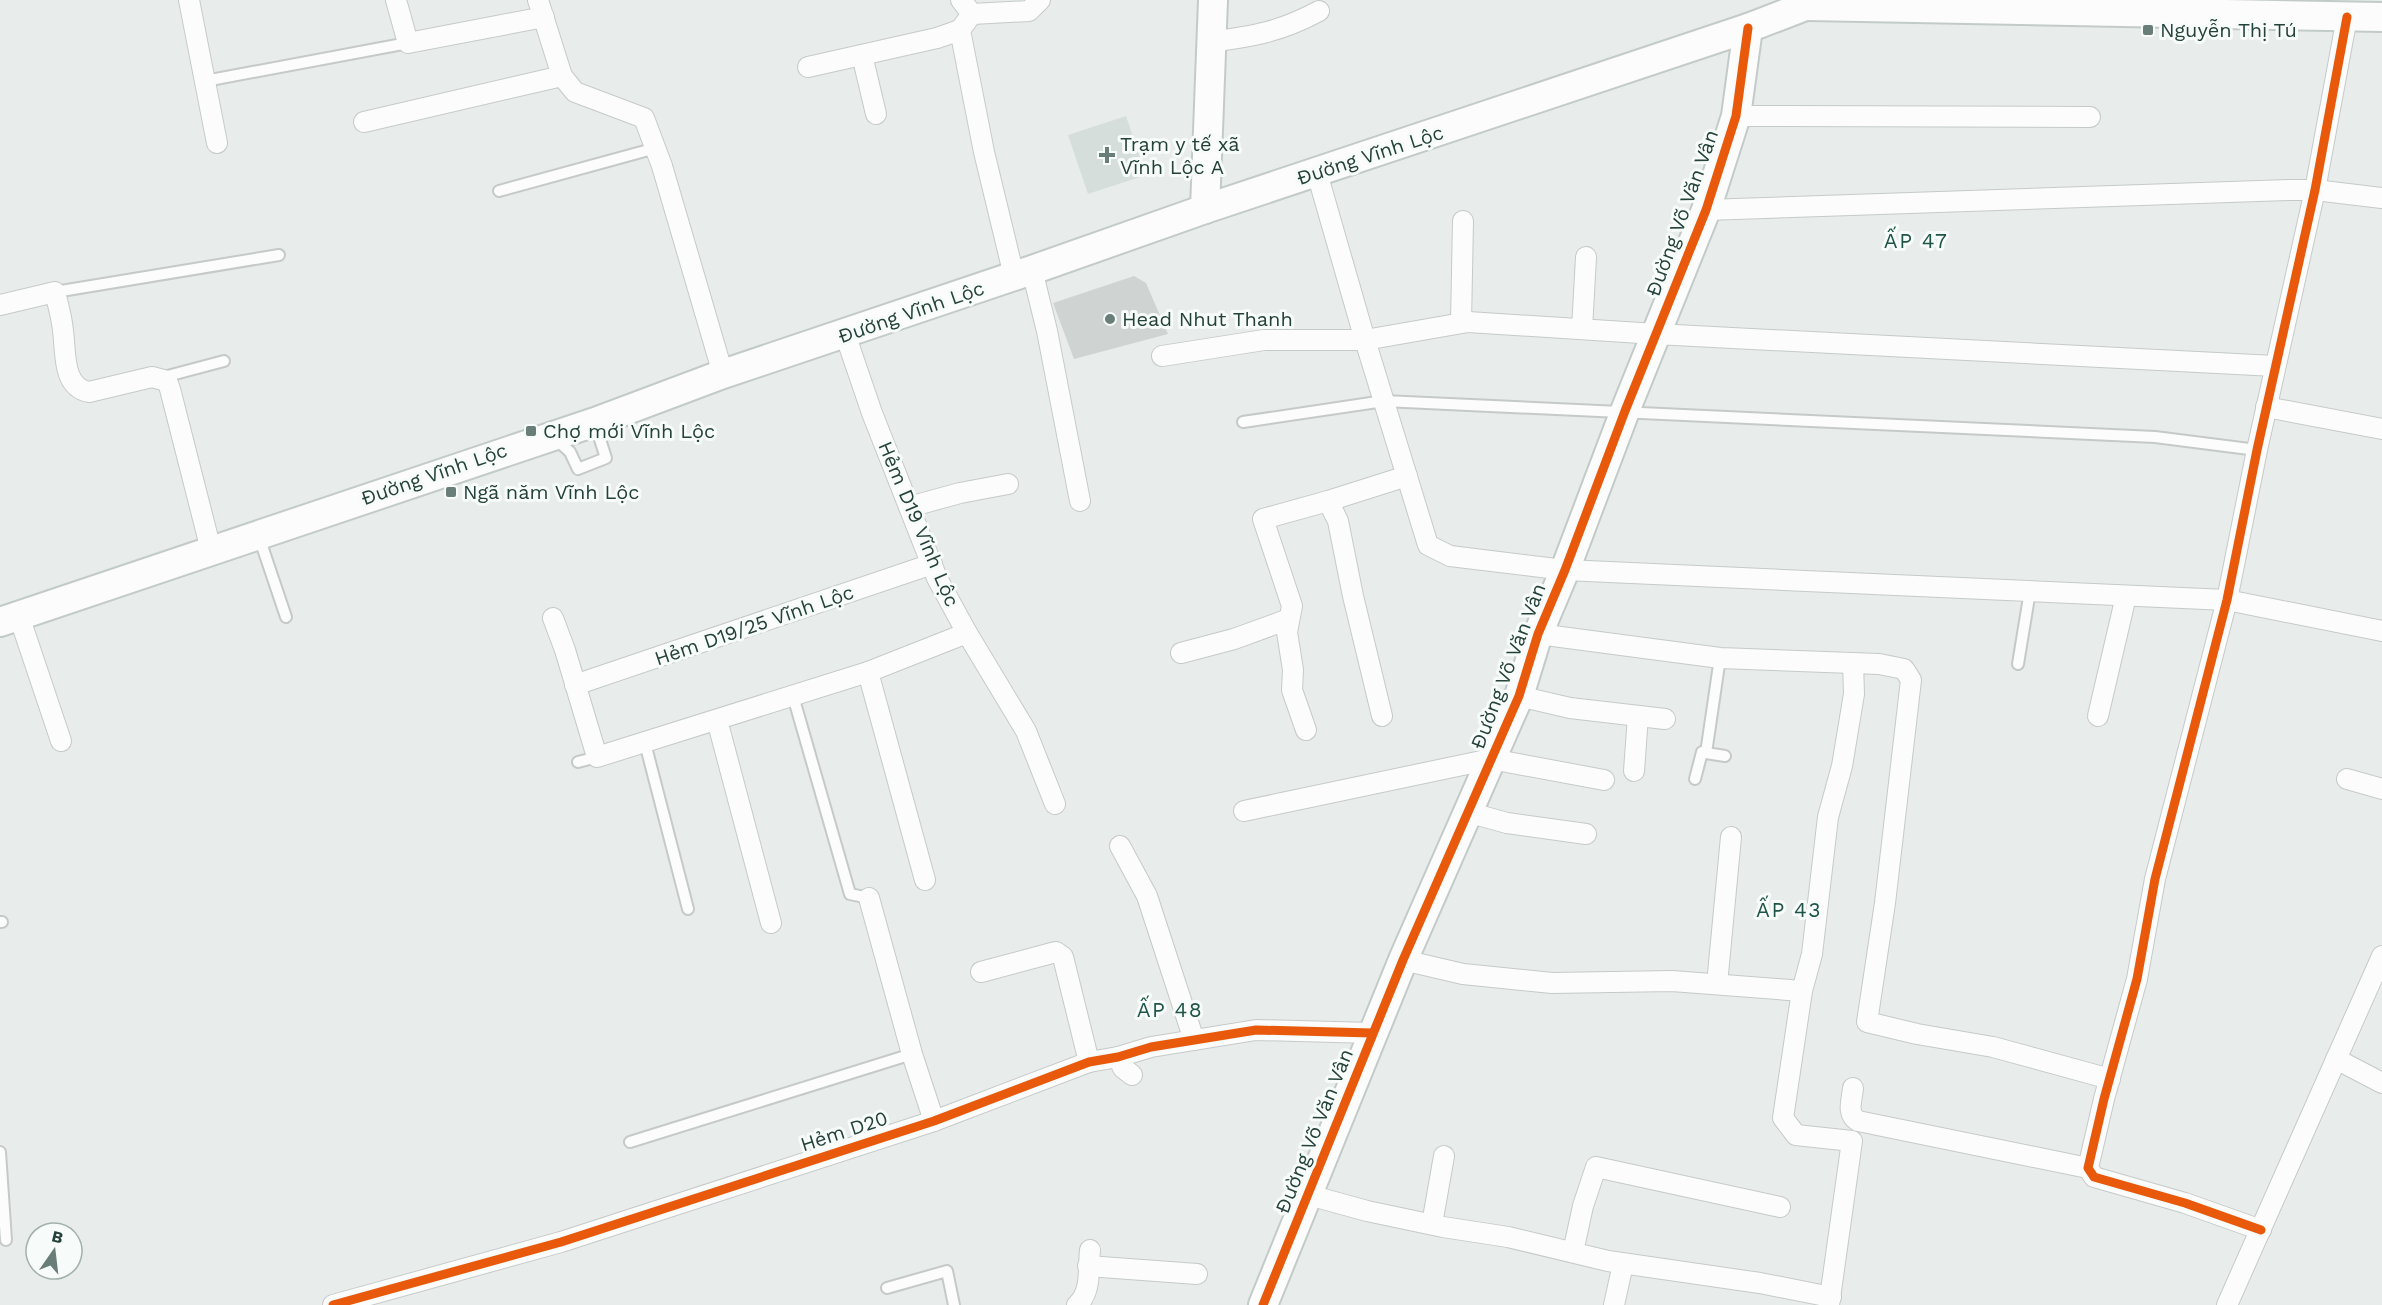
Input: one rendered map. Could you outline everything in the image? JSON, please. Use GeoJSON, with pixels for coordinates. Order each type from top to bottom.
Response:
{"type":"FeatureCollection","features":[{"type":"Feature","properties":{"kind":"main road"},"geometry":{"type":"LineString","coordinates":[[1205,209],[1213,0]]}},
{"type":"Feature","properties":{"kind":"main road"},"geometry":{"type":"LineString","coordinates":[[1811,2],[2382,17]]}},
{"type":"Feature","properties":{"kind":"main road","name":"Đường Vĩnh Lộc"},"geometry":{"type":"LineString","coordinates":[[6,617],[552,434],[595,422],[723,374],[1205,209],[1748,28],[1811,2]]}},
{"type":"Feature","properties":{"kind":"main road","name":"Đường Võ Văn Vân"},"geometry":{"type":"LineString","coordinates":[[1263,1305],[1372,1033],[1519,696],[1538,634],[1706,210],[1736,116],[1748,28]]}},
{"type":"Feature","properties":{"kind":"street"},"geometry":{"type":"LineString","coordinates":[[189,0],[217,142]]}},
{"type":"Feature","properties":{"kind":"street"},"geometry":{"type":"LineString","coordinates":[[396,0],[408,43],[541,9],[562,76],[575,92],[644,118],[656,148],[723,374]]}},
{"type":"Feature","properties":{"kind":"street"},"geometry":{"type":"LineString","coordinates":[[808,67],[937,38],[964,14],[1029,11],[1040,0]]}},
{"type":"Feature","properties":{"kind":"street"},"geometry":{"type":"LineString","coordinates":[[1211,42],[1276,31],[1319,11]]}},
{"type":"Feature","properties":{"kind":"street"},"geometry":{"type":"LineString","coordinates":[[964,14],[984,152],[1023,273],[1047,331],[1080,501]]}},
{"type":"Feature","properties":{"kind":"street"},"geometry":{"type":"LineString","coordinates":[[2088,1168],[2137,979],[2161,857],[2228,600],[2266,407],[2315,190],[2347,17]]}},
{"type":"Feature","properties":{"kind":"street"},"geometry":{"type":"LineString","coordinates":[[862,55],[876,114]]}},
{"type":"Feature","properties":{"kind":"street"},"geometry":{"type":"LineString","coordinates":[[364,122],[562,76]]}},
{"type":"Feature","properties":{"kind":"street"},"geometry":{"type":"LineString","coordinates":[[1736,116],[2090,117]]}},
{"type":"Feature","properties":{"kind":"street"},"geometry":{"type":"LineString","coordinates":[[1317,173],[1365,340],[1428,544],[1450,556],[1565,570],[2228,600],[2382,631]]}},
{"type":"Feature","properties":{"kind":"street"},"geometry":{"type":"LineString","coordinates":[[1706,210],[2315,190],[2382,198]]}},
{"type":"Feature","properties":{"kind":"street"},"geometry":{"type":"LineString","coordinates":[[1461,323],[1463,221]]}},
{"type":"Feature","properties":{"kind":"street"},"geometry":{"type":"LineString","coordinates":[[1582,329],[1586,257]]}},
{"type":"Feature","properties":{"kind":"street"},"geometry":{"type":"LineString","coordinates":[[0,305],[55,292],[63,328],[66,366],[72,381],[82,391],[89,392],[152,377],[166,381],[170,389],[211,550]]}},
{"type":"Feature","properties":{"kind":"street"},"geometry":{"type":"LineString","coordinates":[[1162,356],[1264,340],[1365,340],[1461,323],[2275,366]]}},
{"type":"Feature","properties":{"kind":"street","name":"Hẻm D19 Vĩnh Lộc"},"geometry":{"type":"LineString","coordinates":[[845,334],[872,413],[932,564],[967,633],[1026,731],[1055,804]]}},
{"type":"Feature","properties":{"kind":"street"},"geometry":{"type":"LineString","coordinates":[[2266,407],[2382,429]]}},
{"type":"Feature","properties":{"kind":"street"},"geometry":{"type":"LineString","coordinates":[[1306,730],[1292,690],[1293,670],[1287,632],[1292,606],[1263,519],[1407,476]]}},
{"type":"Feature","properties":{"kind":"street"},"geometry":{"type":"LineString","coordinates":[[909,507],[960,493],[1008,484]]}},
{"type":"Feature","properties":{"kind":"street"},"geometry":{"type":"LineString","coordinates":[[1328,501],[1338,521],[1353,596],[1382,716]]}},
{"type":"Feature","properties":{"kind":"street","name":"Hẻm D19/25 Vĩnh Lộc"},"geometry":{"type":"LineString","coordinates":[[575,685],[932,564]]}},
{"type":"Feature","properties":{"kind":"street"},"geometry":{"type":"LineString","coordinates":[[2098,716],[2126,596]]}},
{"type":"Feature","properties":{"kind":"street"},"geometry":{"type":"LineString","coordinates":[[6,617],[61,741]]}},
{"type":"Feature","properties":{"kind":"street"},"geometry":{"type":"LineString","coordinates":[[553,618],[575,685],[588,760],[868,672],[967,633]]}},
{"type":"Feature","properties":{"kind":"street"},"geometry":{"type":"LineString","coordinates":[[1181,653],[1234,639],[1289,619]]}},
{"type":"Feature","properties":{"kind":"street"},"geometry":{"type":"LineString","coordinates":[[1538,634],[1720,658],[1879,664],[1904,669],[1911,680],[1885,903],[1867,1022],[1917,1034],[1993,1047],[2110,1078]]}},
{"type":"Feature","properties":{"kind":"street"},"geometry":{"type":"LineString","coordinates":[[1309,1195],[1366,1210],[1508,1237],[1623,1264],[1696,1272],[1830,1301],[1852,1141],[1796,1134],[1783,1118],[1802,990],[1812,954],[1828,817],[1842,766],[1854,694],[1853,663]]}},
{"type":"Feature","properties":{"kind":"street"},"geometry":{"type":"LineString","coordinates":[[868,672],[924,880]]}},
{"type":"Feature","properties":{"kind":"street"},"geometry":{"type":"LineString","coordinates":[[1519,696],[1570,708],[1665,719]]}},
{"type":"Feature","properties":{"kind":"street"},"geometry":{"type":"LineString","coordinates":[[1634,771],[1638,716]]}},
{"type":"Feature","properties":{"kind":"street"},"geometry":{"type":"LineString","coordinates":[[717,720],[771,923]]}},
{"type":"Feature","properties":{"kind":"street"},"geometry":{"type":"LineString","coordinates":[[1244,811],[1491,759],[1604,780]]}},
{"type":"Feature","properties":{"kind":"street"},"geometry":{"type":"LineString","coordinates":[[2347,779],[2382,789]]}},
{"type":"Feature","properties":{"kind":"street"},"geometry":{"type":"LineString","coordinates":[[1467,812],[1507,823],[1587,834]]}},
{"type":"Feature","properties":{"kind":"street"},"geometry":{"type":"LineString","coordinates":[[1717,984],[1731,837]]}},
{"type":"Feature","properties":{"kind":"street"},"geometry":{"type":"LineString","coordinates":[[1120,846],[1147,896],[1194,1040]]}},
{"type":"Feature","properties":{"kind":"street"},"geometry":{"type":"LineString","coordinates":[[869,898],[912,1054],[934,1121]]}},
{"type":"Feature","properties":{"kind":"street"},"geometry":{"type":"LineString","coordinates":[[981,972],[1052,953],[1060,954],[1063,957],[1089,1062]]}},
{"type":"Feature","properties":{"kind":"street"},"geometry":{"type":"LineString","coordinates":[[2227,1305],[2382,956]]}},
{"type":"Feature","properties":{"kind":"street"},"geometry":{"type":"LineString","coordinates":[[1403,960],[1463,974],[1552,983],[1672,981],[1802,990]]}},
{"type":"Feature","properties":{"kind":"street","name":"Hẻm D20"},"geometry":{"type":"LineString","coordinates":[[333,1305],[561,1242],[934,1121],[1089,1062],[1124,1067],[1151,1047],[1256,1030],[1372,1033]]}},
{"type":"Feature","properties":{"kind":"street"},"geometry":{"type":"LineString","coordinates":[[2336,1059],[2382,1083]]}},
{"type":"Feature","properties":{"kind":"street"},"geometry":{"type":"LineString","coordinates":[[1853,1088],[1850,1112],[1852,1117],[1858,1121],[2088,1168],[2094,1177],[2185,1203],[2261,1230]]}},
{"type":"Feature","properties":{"kind":"street"},"geometry":{"type":"LineString","coordinates":[[1432,1224],[1444,1156]]}},
{"type":"Feature","properties":{"kind":"street"},"geometry":{"type":"LineString","coordinates":[[1573,1252],[1583,1206],[1596,1167],[1780,1207]]}},
{"type":"Feature","properties":{"kind":"street"},"geometry":{"type":"LineString","coordinates":[[1077,1305],[1084,1299],[1088,1286],[1089,1258],[1197,1274]]}},
{"type":"Feature","properties":{"kind":"street"},"geometry":{"type":"LineString","coordinates":[[1614,1305],[1623,1264]]}},
{"type":"Feature","properties":{"kind":"lane"},"geometry":{"type":"LineString","coordinates":[[205,81],[408,43]]}},
{"type":"Feature","properties":{"kind":"lane"},"geometry":{"type":"LineString","coordinates":[[499,191],[656,148]]}},
{"type":"Feature","properties":{"kind":"lane"},"geometry":{"type":"LineString","coordinates":[[55,292],[279,255]]}},
{"type":"Feature","properties":{"kind":"lane"},"geometry":{"type":"LineString","coordinates":[[160,378],[224,361]]}},
{"type":"Feature","properties":{"kind":"lane"},"geometry":{"type":"LineString","coordinates":[[1243,422],[1384,401],[2155,437],[2257,450]]}},
{"type":"Feature","properties":{"kind":"lane"},"geometry":{"type":"LineString","coordinates":[[552,434],[570,452],[578,469],[606,458],[595,422]]}},
{"type":"Feature","properties":{"kind":"lane"},"geometry":{"type":"LineString","coordinates":[[258,534],[286,617]]}},
{"type":"Feature","properties":{"kind":"lane"},"geometry":{"type":"LineString","coordinates":[[2018,664],[2030,591]]}},
{"type":"Feature","properties":{"kind":"lane"},"geometry":{"type":"LineString","coordinates":[[1706,753],[1720,658]]}},
{"type":"Feature","properties":{"kind":"lane"},"geometry":{"type":"LineString","coordinates":[[793,696],[850,894],[869,898]]}},
{"type":"Feature","properties":{"kind":"lane"},"geometry":{"type":"LineString","coordinates":[[645,743],[688,909]]}},
{"type":"Feature","properties":{"kind":"lane"},"geometry":{"type":"LineString","coordinates":[[1695,779],[1702,752],[1725,756]]}},
{"type":"Feature","properties":{"kind":"lane"},"geometry":{"type":"LineString","coordinates":[[630,1142],[912,1054]]}},
{"type":"Feature","properties":{"kind":"lane"},"geometry":{"type":"LineString","coordinates":[[0,1152],[6,1240]]}},
{"type":"Feature","properties":{"kind":"lane"},"geometry":{"type":"LineString","coordinates":[[887,1288],[947,1271],[954,1305]]}},
{"type":"Feature","properties":{"kind":"shaded area","name":"Trạm y tế xã Vĩnh Lộc A"},"geometry":{"type":"Polygon","coordinates":[[[1126,116],[1146,175],[1088,194],[1068,135],[1126,116]]]}},
{"type":"Feature","properties":{"kind":"building","name":"Head Nhut Thanh"},"geometry":{"type":"Polygon","coordinates":[[[1134,276],[1146,283],[1168,334],[1074,359],[1053,303],[1134,276]]]}},
{"type":"Feature","properties":{"kind":"cycle path"},"geometry":{"type":"LineString","coordinates":[[2261,1230],[2185,1203],[2094,1177],[2088,1168],[2104,1099],[2137,979],[2155,879],[2227,600],[2257,450],[2315,190],[2347,17]]}},
{"type":"Feature","properties":{"kind":"cycle path"},"geometry":{"type":"LineString","coordinates":[[1263,1305],[1403,960],[1519,696],[1538,634],[1706,210],[1736,116],[1748,28]]}},
{"type":"Feature","properties":{"kind":"cycle path"},"geometry":{"type":"LineString","coordinates":[[333,1305],[561,1242],[934,1121],[1089,1062],[1118,1057],[1151,1047],[1256,1030],[1372,1033]]}},
{"type":"Feature","properties":{"kind":"place","name":"Nguyễn Thị Tú"},"geometry":{"type":"Point","coordinates":[2148,30]}},
{"type":"Feature","properties":{"kind":"place","name":"Trạm y tế xã Vĩnh Lộc A"},"geometry":{"type":"Point","coordinates":[1107,155]}},
{"type":"Feature","properties":{"kind":"place","name":"Head Nhut Thanh"},"geometry":{"type":"Point","coordinates":[1110,319]}},
{"type":"Feature","properties":{"kind":"place","name":"Chợ mới Vĩnh Lộc"},"geometry":{"type":"Point","coordinates":[531,431]}},
{"type":"Feature","properties":{"kind":"place","name":"Ngã năm Vĩnh Lộc"},"geometry":{"type":"Point","coordinates":[451,492]}},
{"type":"Feature","properties":{"kind":"district","name":"ẤP 47"},"geometry":{"type":"Point","coordinates":[1916,240]}},
{"type":"Feature","properties":{"kind":"district","name":"ẤP 43"},"geometry":{"type":"Point","coordinates":[1789,909]}},
{"type":"Feature","properties":{"kind":"district","name":"ẤP 48"},"geometry":{"type":"Point","coordinates":[1170,1009]}}]}
